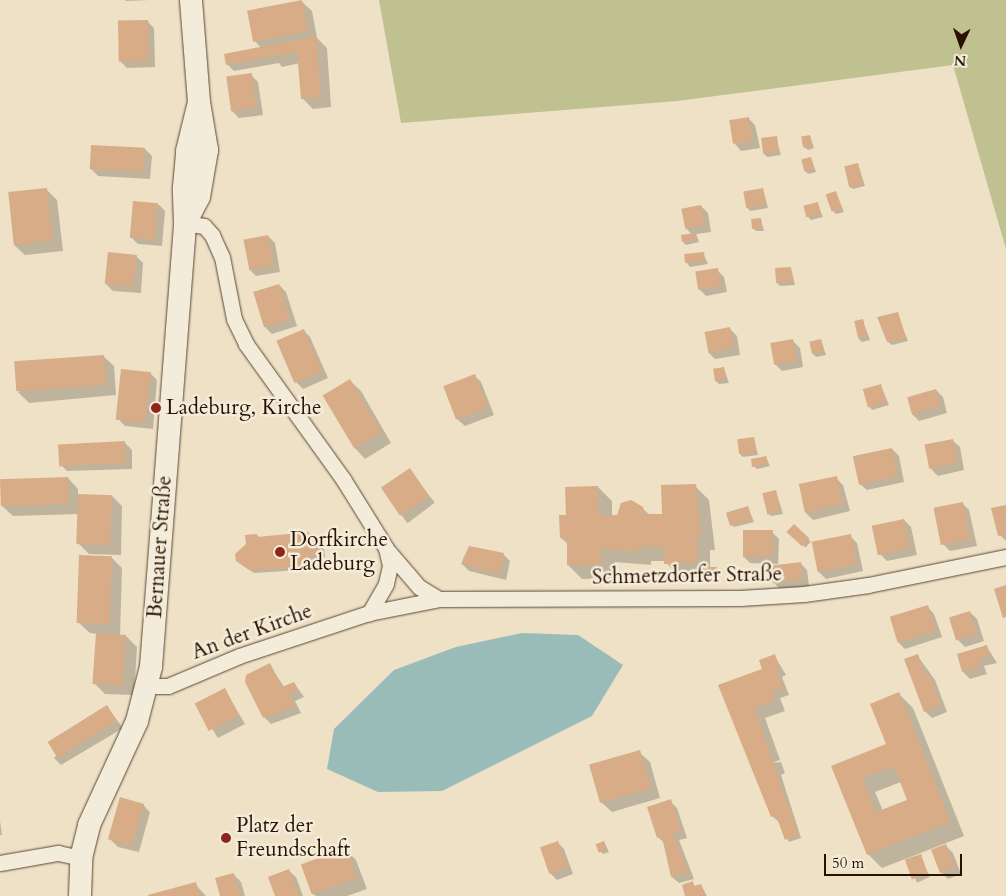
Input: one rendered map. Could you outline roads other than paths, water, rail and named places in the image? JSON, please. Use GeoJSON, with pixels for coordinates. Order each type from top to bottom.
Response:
{"type":"FeatureCollection","features":[{"type":"Feature","properties":{"kind":"main road","name":"Bernauer Straße"},"geometry":{"type":"LineString","coordinates":[[80,896],[81,858],[89,825],[137,721],[148,686],[185,223],[184,188],[187,151],[199,102],[191,0]]}},
{"type":"Feature","properties":{"kind":"street"},"geometry":{"type":"LineString","coordinates":[[185,223],[204,226],[212,235],[222,257],[234,319],[246,344],[343,480],[386,548],[419,587],[439,599]]}},
{"type":"Feature","properties":{"kind":"street"},"geometry":{"type":"LineString","coordinates":[[369,613],[386,584],[390,566],[386,548]]}},
{"type":"Feature","properties":{"kind":"street","name":"Schmetzdorfer Straße"},"geometry":{"type":"LineString","coordinates":[[439,599],[740,598],[804,594],[868,586],[1006,557]]}},
{"type":"Feature","properties":{"kind":"street","name":"An der Kirche"},"geometry":{"type":"LineString","coordinates":[[148,686],[168,686],[239,656],[369,613],[439,599]]}},
{"type":"Feature","properties":{"kind":"street"},"geometry":{"type":"LineString","coordinates":[[0,863],[58,853],[81,858]]}},
{"type":"Feature","properties":{"kind":"water"},"geometry":{"type":"Polygon","coordinates":[[[522,633],[578,635],[623,665],[592,716],[442,791],[378,792],[327,769],[334,729],[394,670],[456,647],[522,633]]]}},
{"type":"Feature","properties":{"kind":"place","name":"Ladeburg, Kirche"},"geometry":{"type":"Point","coordinates":[156,408]}},
{"type":"Feature","properties":{"kind":"place","name":"Dorfkirche Ladeburg"},"geometry":{"type":"Point","coordinates":[280,552]}},
{"type":"Feature","properties":{"kind":"place","name":"Platz der Freundschaft"},"geometry":{"type":"Point","coordinates":[226,838]}}]}
